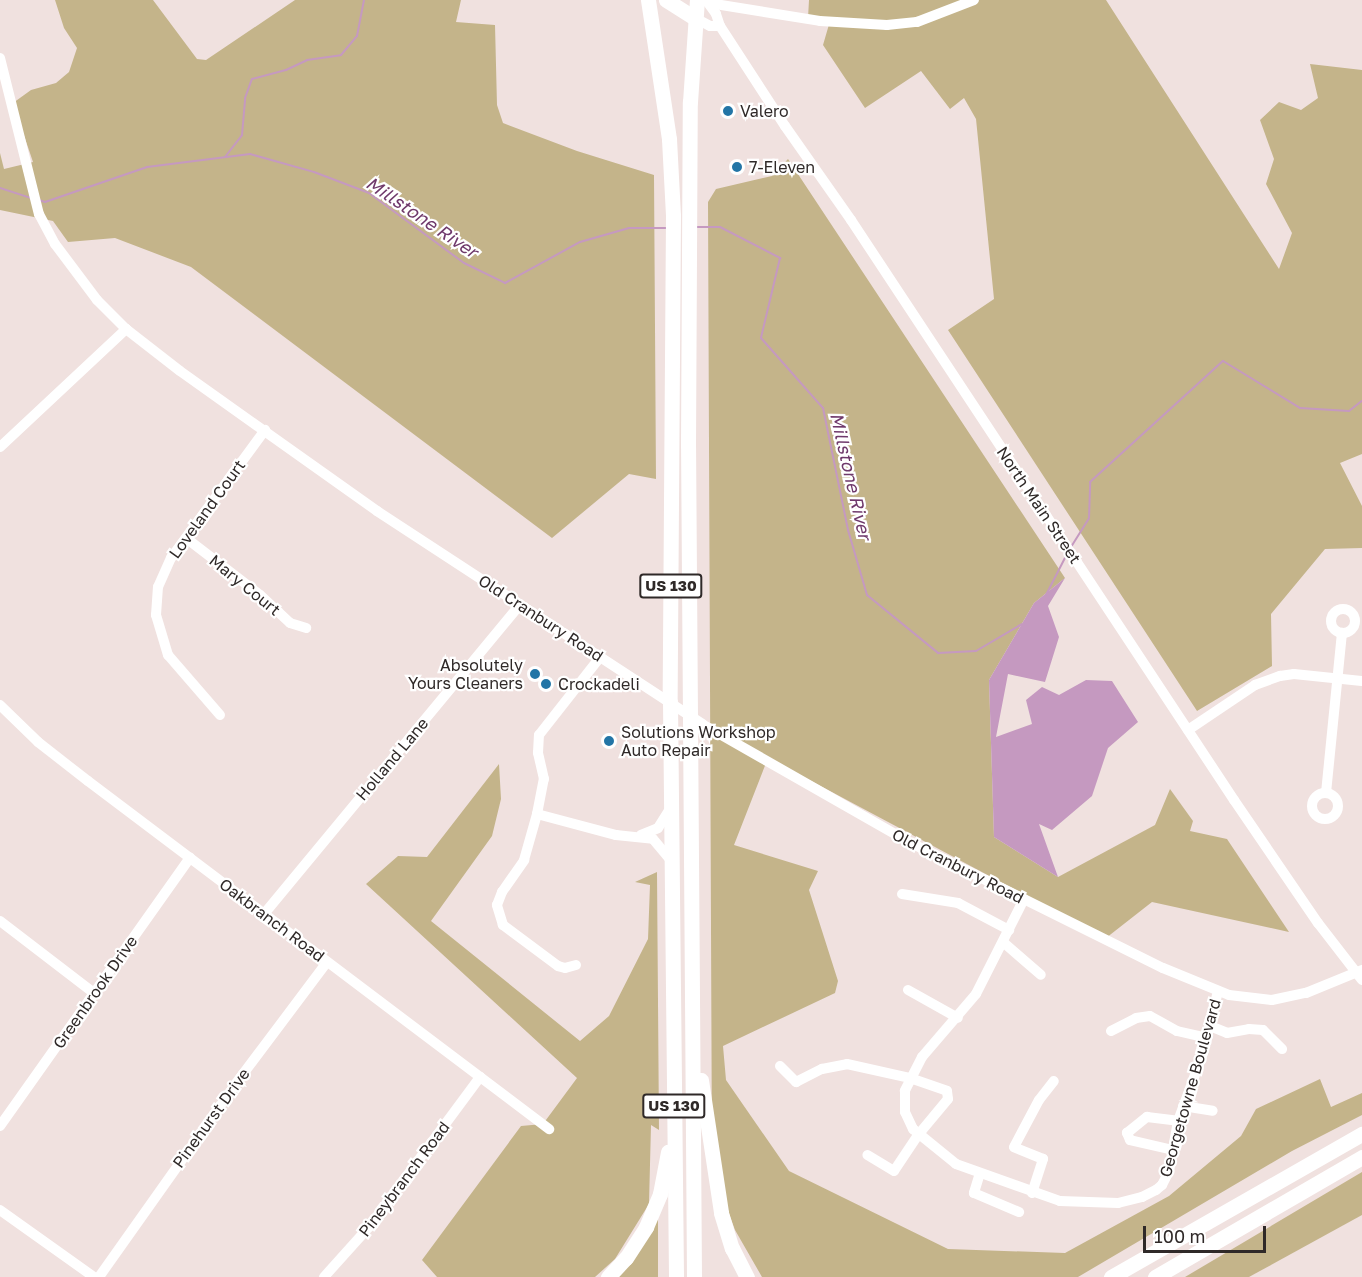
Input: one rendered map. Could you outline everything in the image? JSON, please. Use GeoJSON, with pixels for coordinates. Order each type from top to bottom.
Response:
{"type":"FeatureCollection","features":[{"type":"Feature","properties":{"kind":"highway","name":"US 130"},"geometry":{"type":"LineString","coordinates":[[648,0],[669,139],[673,216],[670,702],[676,1277]]}},
{"type":"Feature","properties":{"kind":"highway"},"geometry":{"type":"LineString","coordinates":[[671,3],[692,0]]}},
{"type":"Feature","properties":{"kind":"highway","name":"US 130"},"geometry":{"type":"LineString","coordinates":[[694,1277],[689,715],[689,216],[690,102],[695,18],[704,1]]}},
{"type":"Feature","properties":{"kind":"highway"},"geometry":{"type":"LineString","coordinates":[[671,3],[695,18]]}},
{"type":"Feature","properties":{"kind":"highway"},"geometry":{"type":"LineString","coordinates":[[692,1018],[721,1213],[732,1248],[747,1277]]}},
{"type":"Feature","properties":{"kind":"highway"},"geometry":{"type":"LineString","coordinates":[[608,1277],[638,1241],[654,1209],[666,1162],[674,1111]]}},
{"type":"Feature","properties":{"kind":"highway"},"geometry":{"type":"LineString","coordinates":[[1112,1277],[1362,1134]]}},
{"type":"Feature","properties":{"kind":"highway"},"geometry":{"type":"LineString","coordinates":[[1160,1274],[1362,1157]]}},
{"type":"Feature","properties":{"kind":"street"},"geometry":{"type":"LineString","coordinates":[[704,1],[820,21],[887,25],[917,22],[974,0]]}},
{"type":"Feature","properties":{"kind":"street","name":"North Main Street"},"geometry":{"type":"LineString","coordinates":[[704,1],[1188,730],[1312,913],[1360,974]]}},
{"type":"Feature","properties":{"kind":"street"},"geometry":{"type":"LineString","coordinates":[[695,18],[710,26],[720,26],[738,7]]}},
{"type":"Feature","properties":{"kind":"street","name":"Old Cranbury Road"},"geometry":{"type":"LineString","coordinates":[[0,58],[39,214],[55,244],[82,282],[126,329],[180,371],[265,429],[377,511],[689,715],[911,843],[1163,968],[1218,991],[1245,999],[1272,1000],[1306,993],[1360,974]]}},
{"type":"Feature","properties":{"kind":"street"},"geometry":{"type":"LineString","coordinates":[[0,447],[126,329]]}},
{"type":"Feature","properties":{"kind":"street","name":"Loveland Court"},"geometry":{"type":"LineString","coordinates":[[220,715],[168,655],[156,615],[158,587],[164,571],[186,538],[265,429]]}},
{"type":"Feature","properties":{"kind":"street","name":"Mary Court"},"geometry":{"type":"LineString","coordinates":[[186,538],[260,594],[290,623],[306,628]]}},
{"type":"Feature","properties":{"kind":"street","name":"Holland Lane"},"geometry":{"type":"LineString","coordinates":[[264,914],[520,604]]}},
{"type":"Feature","properties":{"kind":"street"},"geometry":{"type":"LineString","coordinates":[[1326,793],[1342,633]]}},
{"type":"Feature","properties":{"kind":"street"},"geometry":{"type":"LineString","coordinates":[[576,965],[565,968],[558,966],[503,925],[497,912],[499,898],[524,860],[537,814],[544,779],[538,753],[539,735],[601,656]]}},
{"type":"Feature","properties":{"kind":"street"},"geometry":{"type":"LineString","coordinates":[[1188,730],[1268,679],[1294,674],[1362,681]]}},
{"type":"Feature","properties":{"kind":"street","name":"Oakbranch Road"},"geometry":{"type":"LineString","coordinates":[[0,705],[38,742],[549,1129]]}},
{"type":"Feature","properties":{"kind":"street"},"geometry":{"type":"LineString","coordinates":[[638,836],[658,828],[667,818],[671,806]]}},
{"type":"Feature","properties":{"kind":"street"},"geometry":{"type":"LineString","coordinates":[[537,814],[616,835],[653,839],[672,862]]}},
{"type":"Feature","properties":{"kind":"street","name":"Greenbrook Drive"},"geometry":{"type":"LineString","coordinates":[[0,1126],[190,858]]}},
{"type":"Feature","properties":{"kind":"street"},"geometry":{"type":"LineString","coordinates":[[902,894],[958,903],[1009,930]]}},
{"type":"Feature","properties":{"kind":"street","name":"Georgetowne Boulevard"},"geometry":{"type":"LineString","coordinates":[[1024,899],[981,986],[958,1018],[931,1046],[910,1078],[905,1091],[905,1112],[918,1135],[956,1164],[1032,1193],[1073,1203],[1118,1203],[1136,1199],[1162,1185],[1169,1172],[1178,1121],[1207,1038],[1218,991]]}},
{"type":"Feature","properties":{"kind":"street"},"geometry":{"type":"LineString","coordinates":[[0,921],[95,994]]}},
{"type":"Feature","properties":{"kind":"street"},"geometry":{"type":"LineString","coordinates":[[1003,942],[1041,975]]}},
{"type":"Feature","properties":{"kind":"street","name":"Pinehurst Drive"},"geometry":{"type":"LineString","coordinates":[[97,1277],[234,1086],[327,962]]}},
{"type":"Feature","properties":{"kind":"street"},"geometry":{"type":"LineString","coordinates":[[908,990],[958,1018]]}},
{"type":"Feature","properties":{"kind":"street"},"geometry":{"type":"LineString","coordinates":[[1111,1032],[1136,1018],[1150,1016],[1177,1030],[1207,1038]]}},
{"type":"Feature","properties":{"kind":"street"},"geometry":{"type":"LineString","coordinates":[[1210,1026],[1227,1033],[1249,1029],[1263,1030],[1282,1049]]}},
{"type":"Feature","properties":{"kind":"street"},"geometry":{"type":"LineString","coordinates":[[780,1066],[796,1083],[822,1069],[847,1064],[944,1088],[948,1095],[894,1171],[867,1155]]}},
{"type":"Feature","properties":{"kind":"street","name":"Pineybranch Road"},"geometry":{"type":"LineString","coordinates":[[324,1277],[369,1227],[480,1077]]}},
{"type":"Feature","properties":{"kind":"street"},"geometry":{"type":"LineString","coordinates":[[1032,1193],[1043,1159],[1014,1147],[1039,1100],[1054,1081]]}},
{"type":"Feature","properties":{"kind":"street"},"geometry":{"type":"LineString","coordinates":[[1183,1106],[1214,1111]]}},
{"type":"Feature","properties":{"kind":"street"},"geometry":{"type":"LineString","coordinates":[[1173,1150],[1130,1140],[1127,1133],[1147,1117],[1178,1121]]}},
{"type":"Feature","properties":{"kind":"street"},"geometry":{"type":"LineString","coordinates":[[980,1173],[974,1193],[1018,1212]]}},
{"type":"Feature","properties":{"kind":"street"},"geometry":{"type":"LineString","coordinates":[[0,1210],[97,1277]]}},
{"type":"Feature","properties":{"kind":"shaded area"},"geometry":{"type":"Polygon","coordinates":[[[55,0],[153,0],[197,59],[206,60],[295,0],[461,0],[456,22],[495,25],[497,105],[503,123],[577,151],[654,175],[656,479],[629,474],[552,538],[191,267],[115,238],[68,242],[53,221],[0,210],[0,153],[4,169],[33,162],[13,103],[31,90],[56,83],[69,72],[77,48],[64,28],[55,0]]]}},
{"type":"Feature","properties":{"kind":"shaded area"},"geometry":{"type":"Polygon","coordinates":[[[809,0],[1106,0],[1279,269],[1292,233],[1266,184],[1274,159],[1260,120],[1279,102],[1301,110],[1318,98],[1310,64],[1362,70],[1362,454],[1340,463],[1362,506],[1362,548],[1325,549],[1271,614],[1272,666],[1197,711],[948,330],[994,299],[976,119],[964,98],[950,109],[921,71],[865,108],[823,45],[830,21],[808,18],[809,0]]]}},
{"type":"Feature","properties":{"kind":"shaded area"},"geometry":{"type":"Polygon","coordinates":[[[788,159],[1065,578],[1034,603],[989,680],[994,837],[1058,877],[1155,825],[1170,789],[1193,821],[1190,831],[1227,839],[1289,932],[1152,902],[1106,938],[768,758],[734,845],[818,871],[809,890],[838,981],[835,993],[723,1046],[726,1080],[789,1171],[948,1249],[1065,1253],[1169,1196],[1241,1136],[1256,1109],[1320,1079],[1331,1107],[1362,1093],[1362,1115],[1292,1151],[1078,1277],[762,1277],[735,1230],[712,1167],[708,202],[716,189],[772,176],[788,159]]]}},
{"type":"Feature","properties":{"kind":"shaded area"},"geometry":{"type":"Polygon","coordinates":[[[1065,578],[1048,606],[1059,637],[1045,682],[1008,674],[996,737],[1032,724],[1026,700],[1042,687],[1059,695],[1086,680],[1112,681],[1138,722],[1108,748],[1092,796],[1052,830],[1039,824],[1058,877],[994,837],[989,680],[1034,603],[1065,578]]]}},
{"type":"Feature","properties":{"kind":"shaded area"},"geometry":{"type":"Polygon","coordinates":[[[499,764],[501,799],[492,836],[431,921],[580,1041],[609,1016],[648,939],[650,885],[635,882],[657,872],[659,1130],[651,1125],[649,1204],[615,1259],[595,1277],[437,1277],[422,1260],[521,1126],[543,1124],[577,1078],[366,884],[398,856],[427,857],[499,764]]]}},
{"type":"Feature","properties":{"kind":"shaded area"},"geometry":{"type":"Polygon","coordinates":[[[1362,1172],[1362,1215],[1249,1277],[1185,1277],[1362,1172]]]}},
{"type":"Feature","properties":{"kind":"shaded area"},"geometry":{"type":"Polygon","coordinates":[[[658,1215],[658,1277],[617,1277],[658,1215]]]}},
{"type":"Feature","properties":{"kind":"waterway"},"geometry":{"type":"LineString","coordinates":[[225,157],[242,135],[245,98],[252,79],[286,70],[307,60],[341,55],[357,36],[364,0]]}},
{"type":"Feature","properties":{"kind":"waterway","name":"Millstone River"},"geometry":{"type":"LineString","coordinates":[[39,200],[45,202],[147,167],[250,154],[314,172],[369,193],[464,263],[505,283],[580,242],[629,228],[667,228]]}},
{"type":"Feature","properties":{"kind":"waterway","name":"Millstone River"},"geometry":{"type":"LineString","coordinates":[[0,188],[30,198]]}},
{"type":"Feature","properties":{"kind":"waterway","name":"Millstone River"},"geometry":{"type":"LineString","coordinates":[[694,227],[720,227],[780,258],[761,338],[823,408],[848,530],[867,595],[938,653],[976,651],[1022,624]]}},
{"type":"Feature","properties":{"kind":"waterway","name":"Millstone River"},"geometry":{"type":"LineString","coordinates":[[1071,547],[1089,518],[1090,482],[1223,361],[1300,408],[1349,411],[1362,401]]}},
{"type":"Feature","properties":{"kind":"waterway","name":"Millstone River"},"geometry":{"type":"LineString","coordinates":[[1046,595],[1067,554]]}},
{"type":"Feature","properties":{"kind":"place","name":"Valero"},"geometry":{"type":"Point","coordinates":[728,111]}},
{"type":"Feature","properties":{"kind":"place","name":"7-Eleven"},"geometry":{"type":"Point","coordinates":[737,167]}},
{"type":"Feature","properties":{"kind":"place","name":"Absolutely Yours Cleaners"},"geometry":{"type":"Point","coordinates":[535,674]}},
{"type":"Feature","properties":{"kind":"place","name":"Crockadeli"},"geometry":{"type":"Point","coordinates":[546,684]}},
{"type":"Feature","properties":{"kind":"place","name":"Solutions Workshop Auto Repair"},"geometry":{"type":"Point","coordinates":[609,741]}}]}
